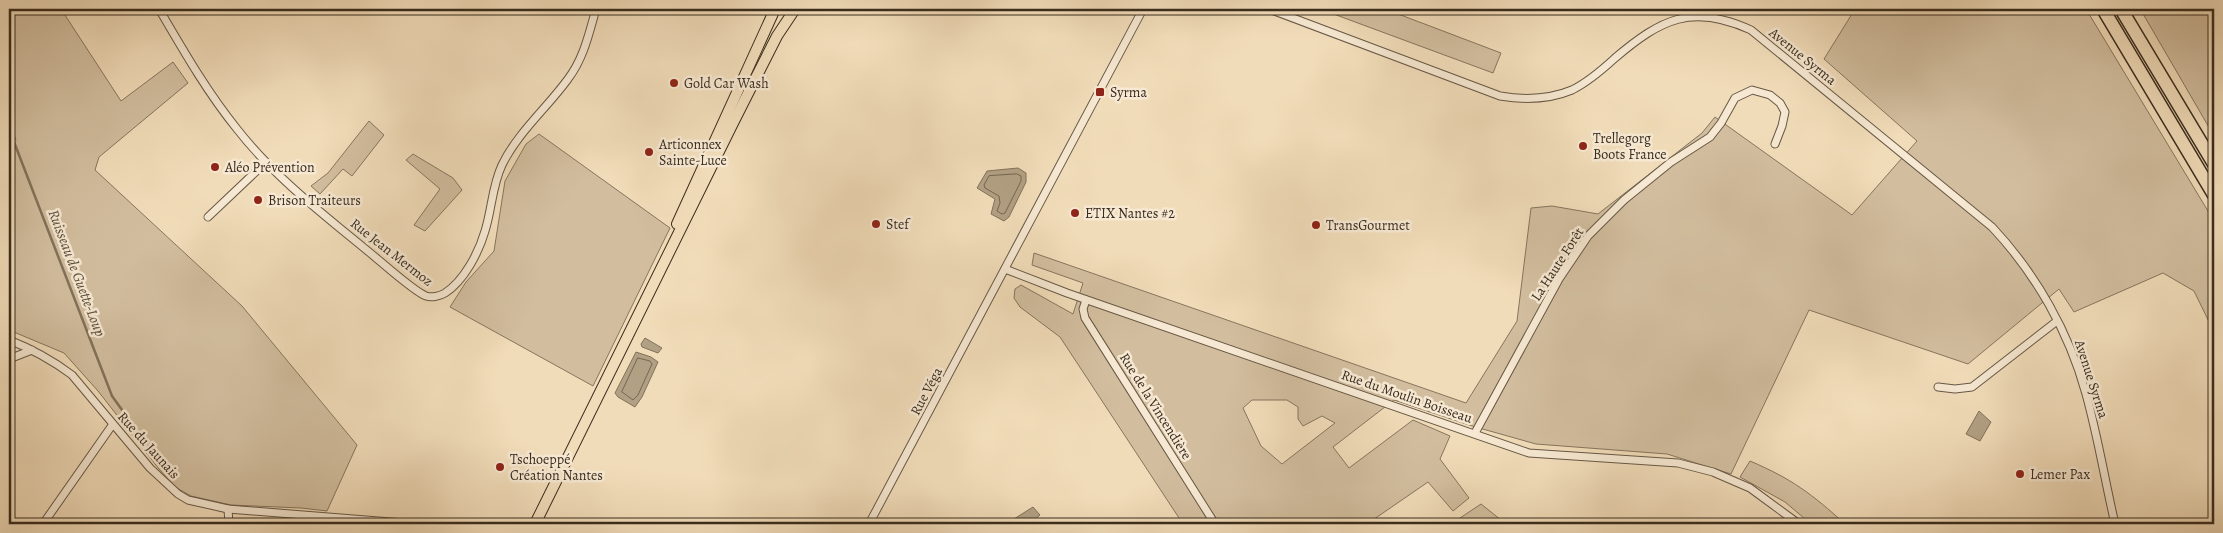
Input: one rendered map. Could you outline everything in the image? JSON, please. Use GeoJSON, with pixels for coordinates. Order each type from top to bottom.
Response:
{"type":"FeatureCollection","features":[{"type":"Feature","properties":{"kind":"highway"},"geometry":{"type":"LineString","coordinates":[[2103,9],[2214,195]]}},
{"type":"Feature","properties":{"kind":"highway"},"geometry":{"type":"LineString","coordinates":[[2121,9],[2214,164]]}},
{"type":"Feature","properties":{"kind":"main road"},"geometry":{"type":"LineString","coordinates":[[655,281],[683,209],[775,9]]}},
{"type":"Feature","properties":{"kind":"main road"},"geometry":{"type":"LineString","coordinates":[[535,524],[777,36],[795,9]]}},
{"type":"Feature","properties":{"kind":"street","name":"Rue Jean Mermoz"},"geometry":{"type":"LineString","coordinates":[[159,9],[194,68],[236,129],[266,162],[317,209],[394,273],[426,296],[434,297],[444,293],[463,275],[478,250],[485,231],[494,187],[502,165],[518,137],[558,92],[582,56],[596,9]]}},
{"type":"Feature","properties":{"kind":"street","name":"Rue Véga"},"geometry":{"type":"LineString","coordinates":[[869,524],[1142,9]]}},
{"type":"Feature","properties":{"kind":"street","name":"Avenue Syrma"},"geometry":{"type":"LineString","coordinates":[[1269,9],[1500,96],[1518,99],[1535,99],[1572,90],[1588,80],[1645,33],[1664,23],[1683,18],[1719,18],[1751,30],[1992,227],[2018,256],[2068,343],[2086,394],[2115,524]]}},
{"type":"Feature","properties":{"kind":"street","name":"La Haute Forêt"},"geometry":{"type":"LineString","coordinates":[[1474,433],[1559,278],[1588,236],[1624,200],[1671,162],[1710,137],[1721,123],[1735,98],[1752,90],[1770,95],[1780,103],[1784,112],[1776,144]]}},
{"type":"Feature","properties":{"kind":"street"},"geometry":{"type":"LineString","coordinates":[[208,217],[266,162]]}},
{"type":"Feature","properties":{"kind":"street","name":"Rue du Moulin Boisseau"},"geometry":{"type":"LineString","coordinates":[[1005,269],[1086,300],[1529,452],[1678,463],[1714,472],[1750,488],[1799,524]]}},
{"type":"Feature","properties":{"kind":"street","name":"Rue de la Vincendière"},"geometry":{"type":"LineString","coordinates":[[1086,300],[1083,309],[1086,318],[1215,524]]}},
{"type":"Feature","properties":{"kind":"street"},"geometry":{"type":"LineString","coordinates":[[1938,387],[1955,389],[1972,387],[2057,321]]}},
{"type":"Feature","properties":{"kind":"street","name":"Rue du Jaunais"},"geometry":{"type":"LineString","coordinates":[[9,340],[32,350],[72,375],[150,468],[178,494],[188,500],[228,509],[416,524]]}},
{"type":"Feature","properties":{"kind":"street"},"geometry":{"type":"LineString","coordinates":[[9,359],[32,350]]}},
{"type":"Feature","properties":{"kind":"street"},"geometry":{"type":"LineString","coordinates":[[43,524],[113,424]]}},
{"type":"Feature","properties":{"kind":"street"},"geometry":{"type":"LineString","coordinates":[[228,509],[228,524]]}},
{"type":"Feature","properties":{"kind":"shaded area"},"geometry":{"type":"Polygon","coordinates":[[[9,9],[61,9],[121,101],[173,62],[188,83],[99,157],[95,170],[242,306],[357,445],[327,511],[231,505],[191,496],[175,487],[98,391],[64,353],[9,330],[9,143],[16,140],[9,122],[9,9]]]}},
{"type":"Feature","properties":{"kind":"shaded area"},"geometry":{"type":"Polygon","coordinates":[[[1320,9],[1385,9],[1501,53],[1493,73],[1320,9]]]}},
{"type":"Feature","properties":{"kind":"shaded area"},"geometry":{"type":"Polygon","coordinates":[[[1855,9],[2086,9],[2214,221],[2214,332],[2194,291],[2163,273],[2074,312],[2059,289],[1968,364],[1809,310],[1731,474],[1667,454],[1536,444],[1472,426],[1394,400],[1333,447],[1349,468],[1413,420],[1450,436],[1440,459],[1469,498],[1453,511],[1428,482],[1367,524],[1183,524],[1060,337],[1020,307],[1014,298],[1015,289],[1021,285],[1073,314],[1083,283],[1032,265],[1034,253],[1466,403],[1517,321],[1531,208],[1552,206],[1598,214],[1702,133],[1715,117],[1852,215],[1917,141],[1824,59],[1855,9]],[[1252,400],[1243,408],[1261,446],[1282,464],[1335,423],[1322,416],[1303,426],[1298,419],[1298,407],[1287,400],[1252,400]]]}},
{"type":"Feature","properties":{"kind":"shaded area"},"geometry":{"type":"Polygon","coordinates":[[[2141,9],[2214,10],[2214,136],[2142,12],[2141,9]]]}},
{"type":"Feature","properties":{"kind":"shaded area"},"geometry":{"type":"Polygon","coordinates":[[[369,121],[384,135],[352,176],[343,169],[320,194],[311,186],[328,173],[369,121]]]}},
{"type":"Feature","properties":{"kind":"shaded area"},"geometry":{"type":"Polygon","coordinates":[[[539,134],[670,228],[593,386],[450,307],[466,282],[494,251],[505,181],[526,144],[539,134]]]}},
{"type":"Feature","properties":{"kind":"shaded area"},"geometry":{"type":"Polygon","coordinates":[[[413,154],[453,178],[462,190],[425,231],[414,225],[440,189],[406,160],[413,154]]]}},
{"type":"Feature","properties":{"kind":"shaded area"},"geometry":{"type":"Polygon","coordinates":[[[1750,461],[1778,474],[1801,488],[1845,524],[1811,524],[1785,502],[1740,477],[1750,461]]]}},
{"type":"Feature","properties":{"kind":"shaded area"},"geometry":{"type":"Polygon","coordinates":[[[1481,504],[1506,524],[1451,524],[1481,504]]]}},
{"type":"Feature","properties":{"kind":"water"},"geometry":{"type":"Polygon","coordinates":[[[1018,168],[1026,173],[1026,182],[1009,217],[1004,221],[991,214],[995,199],[977,188],[987,171],[1018,168]]]}},
{"type":"Feature","properties":{"kind":"water"},"geometry":{"type":"Polygon","coordinates":[[[645,338],[662,348],[658,353],[642,347],[641,344],[645,338]]]}},
{"type":"Feature","properties":{"kind":"water"},"geometry":{"type":"Polygon","coordinates":[[[636,352],[651,357],[658,362],[642,397],[635,407],[618,397],[615,393],[636,352]]]}},
{"type":"Feature","properties":{"kind":"water"},"geometry":{"type":"Polygon","coordinates":[[[1979,411],[1991,422],[1980,441],[1966,434],[1979,411]]]}},
{"type":"Feature","properties":{"kind":"water"},"geometry":{"type":"Polygon","coordinates":[[[1033,507],[1040,515],[1030,524],[1006,524],[1033,507]]]}},
{"type":"Feature","properties":{"kind":"waterway","name":"Ruisseau de Guette-Loup"},"geometry":{"type":"LineString","coordinates":[[9,129],[112,396],[130,421]]}},
{"type":"Feature","properties":{"kind":"place","name":"Gold Car Wash"},"geometry":{"type":"Point","coordinates":[674,83]}},
{"type":"Feature","properties":{"kind":"place","name":"Syrma"},"geometry":{"type":"Point","coordinates":[1100,92]}},
{"type":"Feature","properties":{"kind":"place","name":"Trellegorg Boots France"},"geometry":{"type":"Point","coordinates":[1583,146]}},
{"type":"Feature","properties":{"kind":"place","name":"Articonnex Sainte-Luce"},"geometry":{"type":"Point","coordinates":[649,152]}},
{"type":"Feature","properties":{"kind":"place","name":"Aléo Prévention"},"geometry":{"type":"Point","coordinates":[215,167]}},
{"type":"Feature","properties":{"kind":"place","name":"Brison Traiteurs"},"geometry":{"type":"Point","coordinates":[258,200]}},
{"type":"Feature","properties":{"kind":"place","name":"ETIX Nantes #2"},"geometry":{"type":"Point","coordinates":[1075,213]}},
{"type":"Feature","properties":{"kind":"place","name":"Stef"},"geometry":{"type":"Point","coordinates":[876,224]}},
{"type":"Feature","properties":{"kind":"place","name":"TransGourmet"},"geometry":{"type":"Point","coordinates":[1316,225]}},
{"type":"Feature","properties":{"kind":"place","name":"Tschoeppé Création Nantes"},"geometry":{"type":"Point","coordinates":[500,467]}},
{"type":"Feature","properties":{"kind":"place","name":"Lemer Pax"},"geometry":{"type":"Point","coordinates":[2020,474]}}]}
